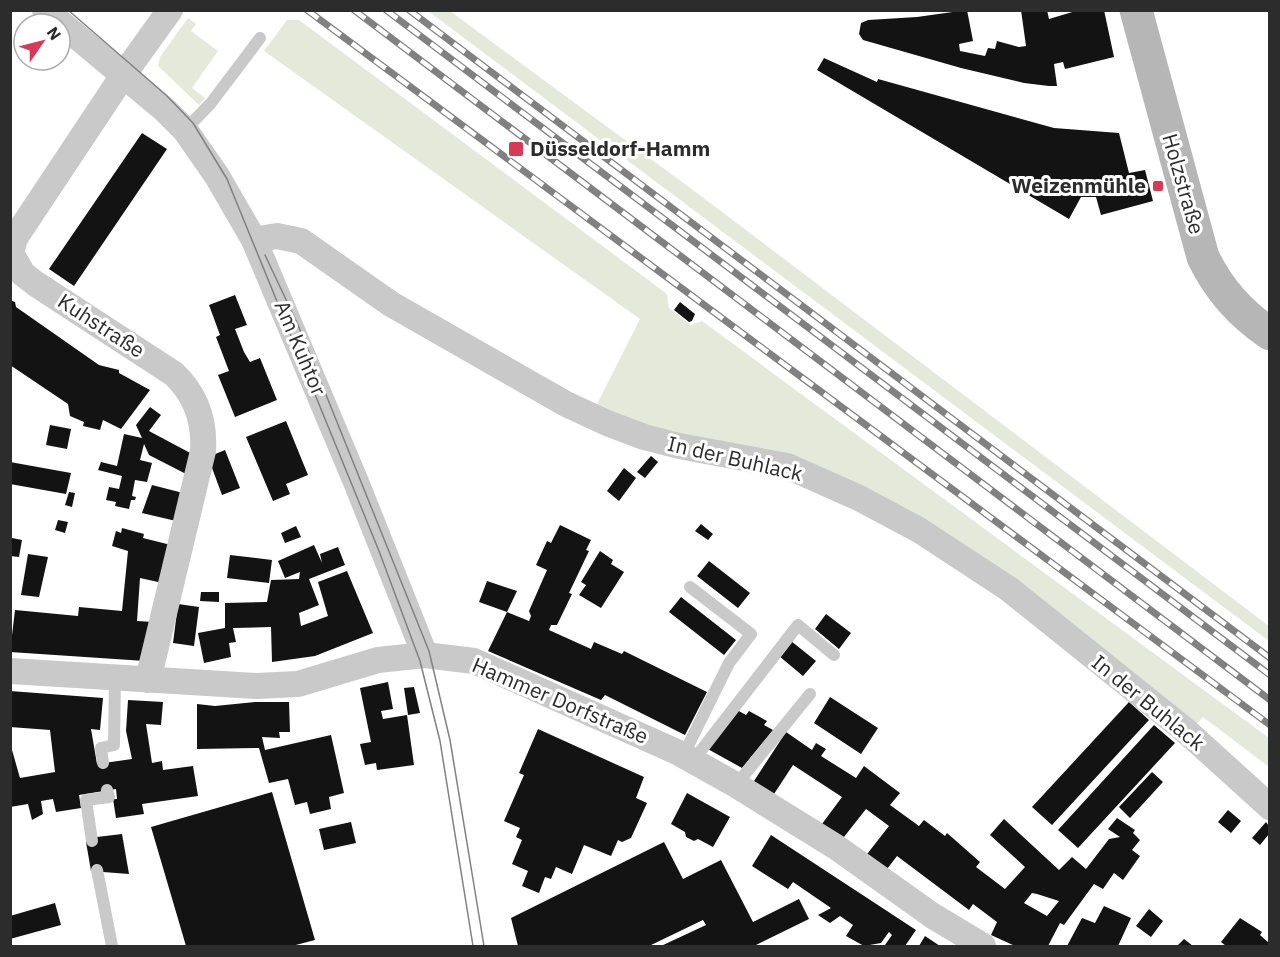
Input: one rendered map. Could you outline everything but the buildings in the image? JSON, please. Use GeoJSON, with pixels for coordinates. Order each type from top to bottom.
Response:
{"type":"FeatureCollection","features":[{"type":"Feature","properties":{"kind":"street","name":"Am Kuhtor"},"geometry":{"type":"LineString","coordinates":[[45,10],[124,74],[185,130],[217,176],[254,240],[356,482],[425,655]]}},
{"type":"Feature","properties":{"kind":"street","name":"Holzstraße"},"geometry":{"type":"LineString","coordinates":[[1136,10],[1203,257],[1212,275],[1233,304],[1269,334]]}},
{"type":"Feature","properties":{"kind":"street","name":"Kuhstraße"},"geometry":{"type":"LineString","coordinates":[[148,680],[203,451],[204,432],[200,415],[189,391],[174,374],[36,284],[23,274],[12,253],[15,238],[124,74],[170,11]]}},
{"type":"Feature","properties":{"kind":"street","name":"In der Buhlack"},"geometry":{"type":"LineString","coordinates":[[254,240],[278,236],[301,241],[391,304],[566,404],[607,423],[644,437],[679,446],[787,466],[860,498],[919,530],[1009,589],[1186,731],[1269,807]]}},
{"type":"Feature","properties":{"kind":"street","name":"Hammer Dorfstraße"},"geometry":{"type":"LineString","coordinates":[[10,671],[256,686],[298,684],[378,660],[425,655],[474,661],[688,758],[836,847],[933,916],[983,946]]}},
{"type":"Feature","properties":{"kind":"lane"},"geometry":{"type":"LineString","coordinates":[[185,130],[211,103],[260,38]]}},
{"type":"Feature","properties":{"kind":"lane"},"geometry":{"type":"LineString","coordinates":[[688,758],[729,663],[751,634],[690,587]]}},
{"type":"Feature","properties":{"kind":"lane"},"geometry":{"type":"LineString","coordinates":[[688,758],[798,625],[834,655]]}},
{"type":"Feature","properties":{"kind":"lane"},"geometry":{"type":"LineString","coordinates":[[103,763],[100,748],[114,745],[115,678]]}},
{"type":"Feature","properties":{"kind":"lane"},"geometry":{"type":"LineString","coordinates":[[736,785],[810,694]]}},
{"type":"Feature","properties":{"kind":"lane"},"geometry":{"type":"LineString","coordinates":[[92,841],[86,801],[109,797],[108,790]]}},
{"type":"Feature","properties":{"kind":"lane"},"geometry":{"type":"LineString","coordinates":[[97,870],[112,946]]}},
{"type":"Feature","properties":{"kind":"shaded area"},"geometry":{"type":"Polygon","coordinates":[[[428,11],[450,11],[701,196],[1269,626],[1269,641],[428,11]]]}},
{"type":"Feature","properties":{"kind":"shaded area"},"geometry":{"type":"Polygon","coordinates":[[[188,18],[196,24],[191,31],[218,51],[192,88],[205,98],[199,105],[158,66],[160,57],[188,18]]]}},
{"type":"Feature","properties":{"kind":"shaded area"},"geometry":{"type":"Polygon","coordinates":[[[287,20],[299,20],[667,294],[669,308],[691,325],[702,321],[1269,738],[1269,767],[1203,717],[1190,731],[1140,689],[831,482],[593,412],[640,319],[264,51],[287,20]]]}},
{"type":"Feature","properties":{"kind":"tram line"},"geometry":{"type":"LineString","coordinates":[[68,10],[166,95],[193,123],[227,179],[379,551],[420,661],[440,741],[473,946]]}},
{"type":"Feature","properties":{"kind":"tram line"},"geometry":{"type":"LineString","coordinates":[[265,255],[298,325],[429,651],[450,740],[484,946]]}},
{"type":"Feature","properties":{"kind":"railway"},"geometry":{"type":"LineString","coordinates":[[307,10],[1270,725]]}},
{"type":"Feature","properties":{"kind":"railway"},"geometry":{"type":"LineString","coordinates":[[354,10],[1270,700]]}},
{"type":"Feature","properties":{"kind":"railway"},"geometry":{"type":"LineString","coordinates":[[386,10],[1270,675]]}},
{"type":"Feature","properties":{"kind":"railway"},"geometry":{"type":"LineString","coordinates":[[409,10],[1270,658]]}},
{"type":"Feature","properties":{"kind":"place","name":"Düsseldorf-Hamm"},"geometry":{"type":"Point","coordinates":[516,149]}},
{"type":"Feature","properties":{"kind":"place","name":"Weizenmühle"},"geometry":{"type":"Point","coordinates":[1158,186]}}]}
